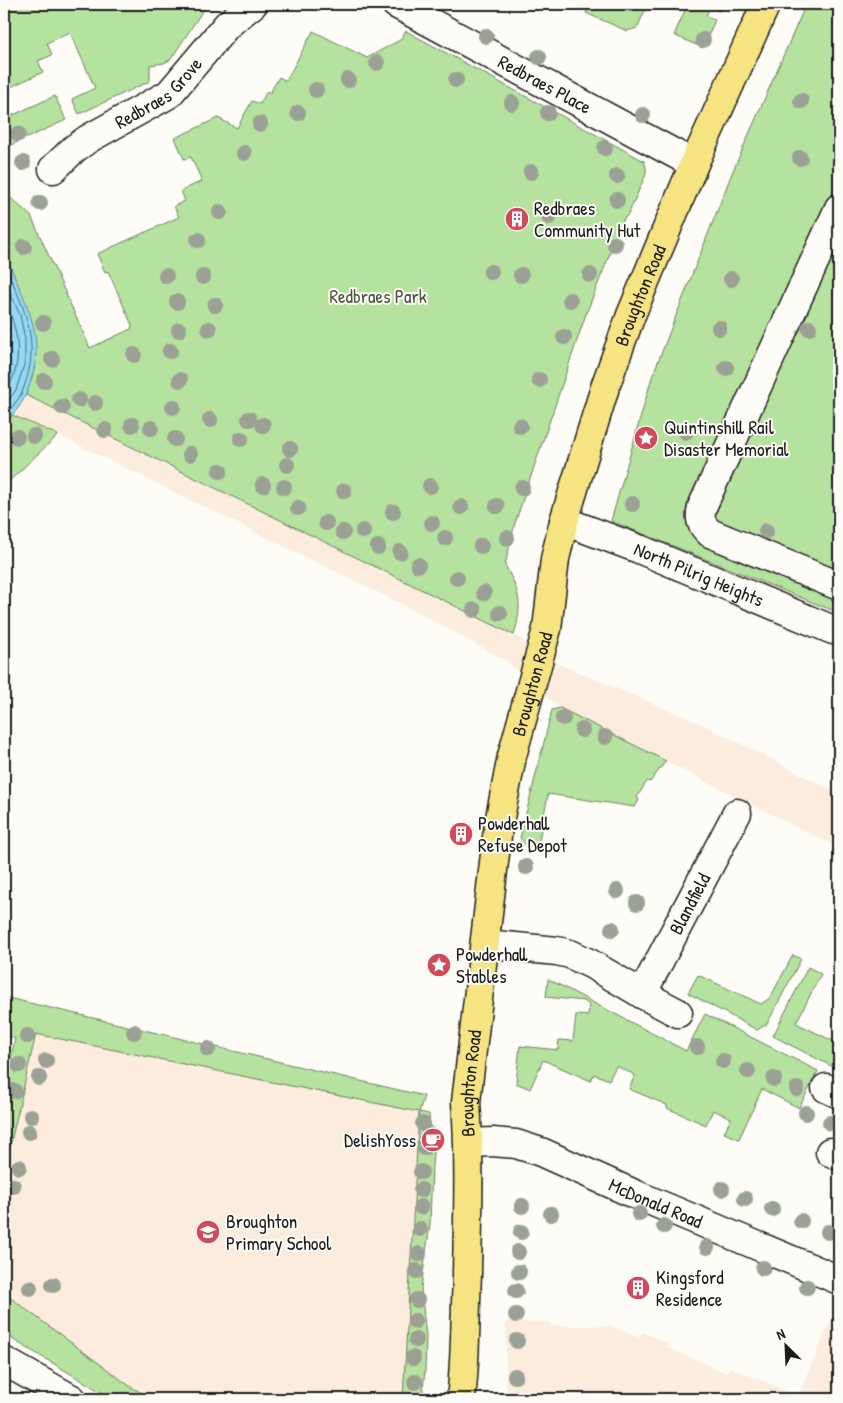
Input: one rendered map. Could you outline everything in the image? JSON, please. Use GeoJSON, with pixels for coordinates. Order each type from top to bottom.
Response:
{"type":"FeatureCollection","features":[{"type":"Feature","properties":{"kind":"main road","name":"Broughton Road"},"geometry":{"type":"LineString","coordinates":[[461,1399],[464,1366],[469,1143],[466,1102],[498,828],[512,756],[547,629],[555,559],[564,521],[606,384],[631,315],[694,164],[766,4]]}},
{"type":"Feature","properties":{"kind":"street","name":"Redbraes Grove"},"geometry":{"type":"LineString","coordinates":[[53,169],[69,153],[88,139],[169,94],[178,86],[203,53],[228,25],[253,4]]}},
{"type":"Feature","properties":{"kind":"street","name":"Redbraes Place"},"geometry":{"type":"LineString","coordinates":[[396,4],[694,164]]}},
{"type":"Feature","properties":{"kind":"street"},"geometry":{"type":"LineString","coordinates":[[839,208],[699,517],[703,527],[710,533],[839,586]]}},
{"type":"Feature","properties":{"kind":"street","name":"North Pilrig Heights"},"geometry":{"type":"LineString","coordinates":[[564,521],[639,549],[833,630]]}},
{"type":"Feature","properties":{"kind":"street","name":"Blandfield"},"geometry":{"type":"LineString","coordinates":[[642,994],[737,813]]}},
{"type":"Feature","properties":{"kind":"street"},"geometry":{"type":"LineString","coordinates":[[485,944],[570,954],[678,1013]]}},
{"type":"Feature","properties":{"kind":"street","name":"McDonald Road"},"geometry":{"type":"LineString","coordinates":[[469,1143],[493,1142],[516,1144],[541,1152],[632,1193],[839,1280]]}},
{"type":"Feature","properties":{"kind":"street"},"geometry":{"type":"LineString","coordinates":[[4,1361],[72,1399]]}},
{"type":"Feature","properties":{"kind":"shaded area"},"geometry":{"type":"Polygon","coordinates":[[[4,385],[514,635],[561,665],[702,724],[839,794],[839,848],[560,708],[508,662],[412,609],[4,410],[4,385]]]}},
{"type":"Feature","properties":{"kind":"shaded area","name":"Broughton Primary School"},"geometry":{"type":"Polygon","coordinates":[[[36,1034],[419,1112],[403,1399],[153,1399],[131,1387],[4,1293],[4,1172],[36,1034]]]}},
{"type":"Feature","properties":{"kind":"shaded area"},"geometry":{"type":"Polygon","coordinates":[[[506,1322],[551,1322],[551,1326],[611,1326],[639,1338],[642,1332],[667,1343],[666,1347],[727,1373],[729,1367],[798,1396],[830,1322],[839,1326],[839,1399],[506,1399],[506,1322]]]}},
{"type":"Feature","properties":{"kind":"green space"},"geometry":{"type":"Polygon","coordinates":[[[4,4],[207,4],[171,59],[164,63],[150,65],[150,81],[79,114],[72,99],[95,88],[70,32],[47,43],[52,55],[38,61],[43,72],[4,90],[4,4]]]}},
{"type":"Feature","properties":{"kind":"green space"},"geometry":{"type":"Polygon","coordinates":[[[583,4],[648,4],[637,28],[627,31],[586,13],[589,7],[583,4]]]}},
{"type":"Feature","properties":{"kind":"green space"},"geometry":{"type":"Polygon","coordinates":[[[688,4],[723,4],[719,11],[710,7],[706,16],[715,20],[703,48],[674,35],[688,4]]]}},
{"type":"Feature","properties":{"kind":"green space"},"geometry":{"type":"Polygon","coordinates":[[[806,4],[839,4],[839,613],[611,521],[652,377],[732,173],[806,4]]]}},
{"type":"Feature","properties":{"kind":"green space","name":"Redbraes Park"},"geometry":{"type":"Polygon","coordinates":[[[313,31],[367,58],[400,40],[406,31],[644,161],[646,167],[646,174],[628,215],[624,218],[586,314],[515,523],[505,565],[517,591],[519,607],[514,635],[26,395],[36,363],[18,285],[4,254],[4,192],[31,216],[90,348],[131,329],[132,325],[108,271],[105,272],[97,254],[179,217],[174,206],[185,201],[181,191],[202,181],[191,157],[184,159],[175,138],[218,118],[237,128],[252,101],[260,104],[267,91],[270,93],[279,77],[286,81],[313,31]]]}},
{"type":"Feature","properties":{"kind":"green space"},"geometry":{"type":"Polygon","coordinates":[[[55,96],[66,120],[9,146],[4,135],[4,119],[55,96]]]}},
{"type":"Feature","properties":{"kind":"green space"},"geometry":{"type":"Polygon","coordinates":[[[12,415],[58,435],[4,486],[4,426],[12,415]]]}},
{"type":"Feature","properties":{"kind":"green space"},"geometry":{"type":"Polygon","coordinates":[[[560,708],[666,761],[650,782],[647,781],[637,797],[639,800],[635,807],[548,794],[538,846],[526,845],[520,838],[552,710],[560,708]]]}},
{"type":"Feature","properties":{"kind":"green space"},"geometry":{"type":"Polygon","coordinates":[[[793,955],[801,959],[767,1024],[757,1030],[688,993],[698,975],[761,1004],[770,998],[793,955]]]}},
{"type":"Feature","properties":{"kind":"green space"},"geometry":{"type":"Polygon","coordinates":[[[808,967],[821,974],[796,1023],[839,1044],[837,1047],[839,1049],[839,1070],[773,1036],[808,967]]]}},
{"type":"Feature","properties":{"kind":"green space"},"geometry":{"type":"Polygon","coordinates":[[[548,979],[686,1051],[705,1014],[818,1071],[799,1108],[762,1089],[739,1139],[724,1133],[731,1118],[713,1110],[706,1125],[667,1108],[667,1105],[629,1089],[635,1075],[616,1066],[609,1080],[594,1074],[591,1081],[543,1060],[530,1089],[516,1083],[520,1046],[558,1050],[559,1040],[573,1041],[576,1015],[588,1016],[589,1005],[584,1001],[546,997],[548,979]]]}},
{"type":"Feature","properties":{"kind":"green space"},"geometry":{"type":"Polygon","coordinates":[[[4,997],[424,1096],[419,1112],[36,1034],[4,1172],[4,1095],[15,1038],[4,1036],[4,997]]]}},
{"type":"Feature","properties":{"kind":"green space"},"geometry":{"type":"Polygon","coordinates":[[[419,1112],[429,1114],[430,1126],[434,1130],[435,1136],[430,1135],[429,1143],[434,1144],[430,1224],[421,1288],[426,1337],[425,1370],[422,1399],[403,1399],[419,1112]]]}},
{"type":"Feature","properties":{"kind":"green space"},"geometry":{"type":"Polygon","coordinates":[[[4,1293],[131,1387],[153,1399],[113,1399],[12,1339],[4,1316],[4,1293]]]}},
{"type":"Feature","properties":{"kind":"water"},"geometry":{"type":"Polygon","coordinates":[[[4,254],[29,310],[36,341],[36,357],[33,375],[24,398],[4,426],[4,254]]]}},
{"type":"Feature","properties":{"kind":"place","name":"Redbraes Community Hut"},"geometry":{"type":"Point","coordinates":[517,219]}},
{"type":"Feature","properties":{"kind":"place","name":"Quintinshill Rail Disaster Memorial"},"geometry":{"type":"Point","coordinates":[646,438]}},
{"type":"Feature","properties":{"kind":"place","name":"Powderhall Refuse Depot"},"geometry":{"type":"Point","coordinates":[461,834]}},
{"type":"Feature","properties":{"kind":"place","name":"Powderhall Stables"},"geometry":{"type":"Point","coordinates":[439,965]}},
{"type":"Feature","properties":{"kind":"place","name":"DelishYoss"},"geometry":{"type":"Point","coordinates":[433,1140]}},
{"type":"Feature","properties":{"kind":"place","name":"Broughton Primary School"},"geometry":{"type":"Point","coordinates":[208,1232]}},
{"type":"Feature","properties":{"kind":"place","name":"Kingsford Residence"},"geometry":{"type":"Point","coordinates":[638,1288]}}]}
